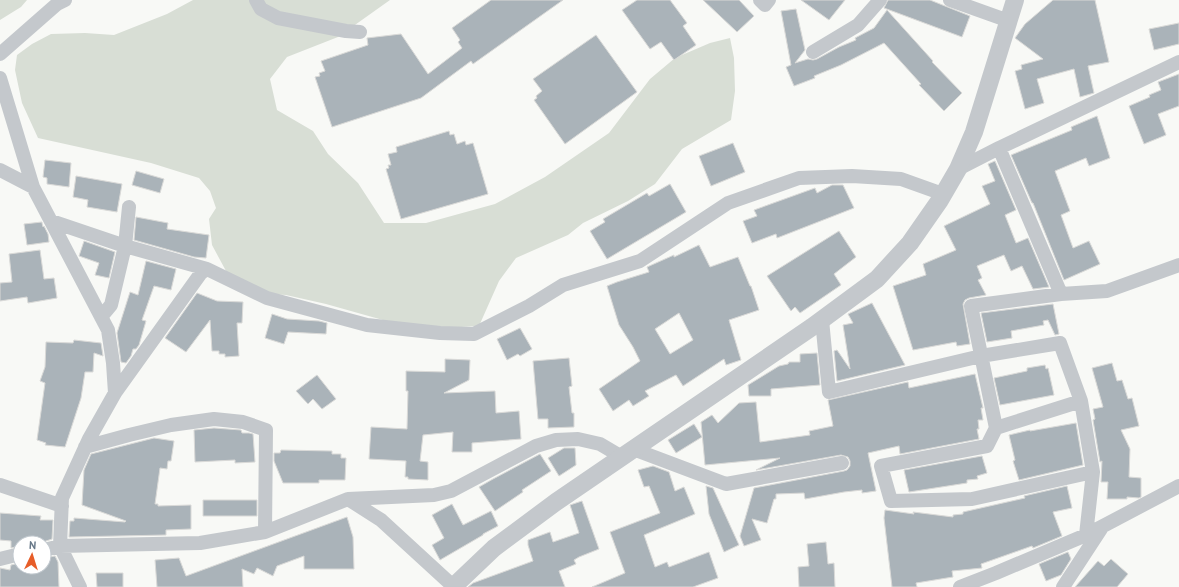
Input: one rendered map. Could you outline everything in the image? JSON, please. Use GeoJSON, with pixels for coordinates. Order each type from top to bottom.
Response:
{"type":"FeatureCollection","features":[{"type":"Feature","properties":{"kind":"street"},"geometry":{"type":"LineString","coordinates":[[0,54],[57,4],[65,0]]}},
{"type":"Feature","properties":{"kind":"street"},"geometry":{"type":"LineString","coordinates":[[256,0],[261,9],[278,18],[346,31],[360,32]]}},
{"type":"Feature","properties":{"kind":"street"},"geometry":{"type":"LineString","coordinates":[[760,0],[765,5],[769,0]]}},
{"type":"Feature","properties":{"kind":"street"},"geometry":{"type":"LineString","coordinates":[[813,52],[858,25],[880,0]]}},
{"type":"Feature","properties":{"kind":"street"},"geometry":{"type":"LineString","coordinates":[[950,0],[1008,21]]}},
{"type":"Feature","properties":{"kind":"street"},"geometry":{"type":"LineString","coordinates":[[348,498],[381,520],[453,587],[494,548],[556,502],[822,320],[876,279],[910,243],[943,194],[958,169],[974,132],[1015,0]]}},
{"type":"Feature","properties":{"kind":"street"},"geometry":{"type":"LineString","coordinates":[[958,169],[1179,62]]}},
{"type":"Feature","properties":{"kind":"street"},"geometry":{"type":"LineString","coordinates":[[0,78],[33,187],[108,330],[113,363],[115,393]]}},
{"type":"Feature","properties":{"kind":"street"},"geometry":{"type":"LineString","coordinates":[[999,148],[1061,294]]}},
{"type":"Feature","properties":{"kind":"street"},"geometry":{"type":"LineString","coordinates":[[0,170],[33,187]]}},
{"type":"Feature","properties":{"kind":"street"},"geometry":{"type":"LineString","coordinates":[[51,221],[125,246],[207,269],[267,298],[367,325],[440,333],[474,334],[529,306],[563,285],[640,262],[728,203],[799,178],[852,176],[901,179],[943,194]]}},
{"type":"Feature","properties":{"kind":"street"},"geometry":{"type":"LineString","coordinates":[[101,317],[111,305],[125,246],[129,207]]}},
{"type":"Feature","properties":{"kind":"street"},"geometry":{"type":"LineString","coordinates":[[1092,472],[972,499],[891,501],[881,466],[987,446],[996,428],[971,306],[1061,294],[1107,291],[1179,265]]}},
{"type":"Feature","properties":{"kind":"street"},"geometry":{"type":"LineString","coordinates":[[80,587],[60,546],[62,498],[85,447],[115,393],[201,273],[207,269]]}},
{"type":"Feature","properties":{"kind":"street"},"geometry":{"type":"LineString","coordinates":[[822,320],[829,392],[981,356],[1060,343],[1082,401],[1092,472],[1086,535]]}},
{"type":"Feature","properties":{"kind":"street"},"geometry":{"type":"LineString","coordinates":[[996,428],[1082,401]]}},
{"type":"Feature","properties":{"kind":"street"},"geometry":{"type":"LineString","coordinates":[[85,447],[129,434],[171,425],[214,419],[243,422],[266,430],[265,532]]}},
{"type":"Feature","properties":{"kind":"street"},"geometry":{"type":"LineString","coordinates":[[52,548],[60,546],[200,543],[265,532],[348,498],[434,495],[451,491],[536,446],[556,440],[578,439],[600,444],[726,484],[842,462]]}},
{"type":"Feature","properties":{"kind":"street"},"geometry":{"type":"LineString","coordinates":[[0,485],[62,506]]}},
{"type":"Feature","properties":{"kind":"street"},"geometry":{"type":"LineString","coordinates":[[960,587],[1086,535],[1179,486]]}},
{"type":"Feature","properties":{"kind":"street"},"geometry":{"type":"LineString","coordinates":[[1063,587],[1102,527]]}},
{"type":"Feature","properties":{"kind":"street"},"geometry":{"type":"LineString","coordinates":[[0,559],[12,556]]}},
{"type":"Feature","properties":{"kind":"shaded area"},"geometry":{"type":"Polygon","coordinates":[[[0,0],[27,0],[21,7],[0,20],[0,0]]]}},
{"type":"Feature","properties":{"kind":"shaded area"},"geometry":{"type":"Polygon","coordinates":[[[193,0],[390,0],[338,37],[287,57],[270,79],[277,110],[313,131],[328,154],[358,183],[384,223],[426,223],[495,204],[545,177],[609,133],[650,79],[675,58],[710,43],[730,38],[734,58],[735,91],[731,120],[682,149],[655,184],[628,201],[583,223],[568,235],[516,258],[499,281],[479,326],[443,328],[390,322],[326,304],[286,295],[257,293],[233,284],[212,245],[209,219],[216,208],[210,191],[199,178],[151,163],[38,138],[22,103],[15,70],[17,55],[32,44],[51,34],[85,33],[114,35],[167,14],[193,0]]]}},
{"type":"Feature","properties":{"kind":"building"},"geometry":{"type":"Polygon","coordinates":[[[491,0],[563,0],[473,64],[471,61],[421,98],[332,127],[315,77],[320,76],[319,73],[325,71],[321,61],[368,45],[367,38],[401,34],[428,74],[462,48],[458,42],[460,40],[452,28],[491,0]]]}},
{"type":"Feature","properties":{"kind":"building"},"geometry":{"type":"Polygon","coordinates":[[[637,0],[670,0],[687,23],[683,26],[696,45],[674,60],[661,42],[650,49],[622,10],[637,0]]]}},
{"type":"Feature","properties":{"kind":"building"},"geometry":{"type":"Polygon","coordinates":[[[703,0],[739,0],[754,16],[737,32],[703,0]]]}},
{"type":"Feature","properties":{"kind":"building"},"geometry":{"type":"Polygon","coordinates":[[[801,0],[845,0],[829,20],[801,0]]]}},
{"type":"Feature","properties":{"kind":"building"},"geometry":{"type":"Polygon","coordinates":[[[888,0],[930,0],[970,16],[962,37],[884,8],[888,0]]]}},
{"type":"Feature","properties":{"kind":"building"},"geometry":{"type":"Polygon","coordinates":[[[1053,0],[1095,0],[1109,62],[1088,66],[1094,93],[1080,97],[1074,69],[1037,79],[1044,103],[1025,109],[1015,71],[1022,69],[1021,65],[1043,59],[1015,38],[1025,24],[1053,0]]]}},
{"type":"Feature","properties":{"kind":"building"},"geometry":{"type":"Polygon","coordinates":[[[796,9],[805,50],[795,63],[808,59],[817,59],[856,40],[855,38],[874,28],[887,10],[933,61],[932,62],[962,93],[944,111],[919,85],[921,84],[884,43],[841,65],[814,76],[815,78],[794,86],[786,67],[791,65],[781,11],[796,9]]]}},
{"type":"Feature","properties":{"kind":"building"},"geometry":{"type":"Polygon","coordinates":[[[1179,23],[1179,44],[1154,50],[1149,29],[1179,23]]]}},
{"type":"Feature","properties":{"kind":"building"},"geometry":{"type":"Polygon","coordinates":[[[596,35],[637,92],[565,144],[534,100],[542,91],[533,79],[596,35]]]}},
{"type":"Feature","properties":{"kind":"building"},"geometry":{"type":"Polygon","coordinates":[[[1179,74],[1179,106],[1158,114],[1166,135],[1144,144],[1129,106],[1150,97],[1149,95],[1161,90],[1158,82],[1179,74]]]}},
{"type":"Feature","properties":{"kind":"building"},"geometry":{"type":"Polygon","coordinates":[[[1097,116],[1110,158],[1089,166],[1086,158],[1055,171],[1070,211],[1061,215],[1073,248],[1089,241],[1100,264],[1064,280],[1033,203],[1011,155],[1072,130],[1071,127],[1097,116]]]}},
{"type":"Feature","properties":{"kind":"building"},"geometry":{"type":"Polygon","coordinates":[[[449,131],[450,135],[454,134],[457,144],[465,141],[466,145],[473,143],[488,194],[401,219],[386,169],[389,168],[388,165],[391,165],[388,154],[397,152],[396,147],[449,131]]]}},
{"type":"Feature","properties":{"kind":"building"},"geometry":{"type":"Polygon","coordinates":[[[733,143],[745,172],[711,186],[699,156],[733,143]]]}},
{"type":"Feature","properties":{"kind":"building"},"geometry":{"type":"Polygon","coordinates":[[[45,160],[71,163],[69,187],[47,184],[47,178],[43,177],[45,160]]]}},
{"type":"Feature","properties":{"kind":"building"},"geometry":{"type":"Polygon","coordinates":[[[995,161],[1016,210],[1005,215],[1016,243],[1028,238],[1049,287],[1033,289],[1022,266],[1011,271],[1004,255],[977,266],[982,278],[978,280],[986,295],[969,298],[965,300],[963,304],[970,344],[957,346],[956,342],[913,350],[893,286],[926,275],[923,264],[956,250],[944,226],[990,204],[982,186],[995,181],[988,164],[995,161]]]}},
{"type":"Feature","properties":{"kind":"building"},"geometry":{"type":"Polygon","coordinates":[[[136,171],[164,179],[160,193],[132,185],[136,171]]]}},
{"type":"Feature","properties":{"kind":"building"},"geometry":{"type":"Polygon","coordinates":[[[76,176],[122,184],[117,212],[87,207],[88,200],[73,197],[76,176]]]}},
{"type":"Feature","properties":{"kind":"building"},"geometry":{"type":"Polygon","coordinates":[[[670,184],[686,212],[607,259],[590,231],[605,222],[603,219],[647,193],[649,196],[670,184]]]}},
{"type":"Feature","properties":{"kind":"building"},"geometry":{"type":"Polygon","coordinates":[[[832,185],[843,185],[854,208],[777,238],[776,234],[752,243],[743,221],[757,216],[754,210],[815,188],[817,193],[832,185]]]}},
{"type":"Feature","properties":{"kind":"building"},"geometry":{"type":"Polygon","coordinates":[[[136,217],[168,223],[167,229],[209,235],[206,258],[194,257],[134,240],[136,217]]]}},
{"type":"Feature","properties":{"kind":"building"},"geometry":{"type":"Polygon","coordinates":[[[42,222],[43,227],[44,226],[48,234],[49,242],[27,245],[24,224],[42,222]]]}},
{"type":"Feature","properties":{"kind":"building"},"geometry":{"type":"Polygon","coordinates":[[[839,231],[856,257],[834,274],[841,285],[800,313],[795,307],[791,311],[767,276],[839,231]]]}},
{"type":"Feature","properties":{"kind":"building"},"geometry":{"type":"Polygon","coordinates":[[[84,241],[115,252],[109,278],[95,275],[99,263],[79,256],[84,241]]]}},
{"type":"Feature","properties":{"kind":"building"},"geometry":{"type":"Polygon","coordinates":[[[699,245],[710,267],[738,257],[751,286],[759,310],[729,320],[741,360],[726,365],[724,359],[683,386],[676,375],[645,391],[649,396],[633,406],[629,400],[613,411],[599,389],[640,361],[619,325],[607,286],[649,272],[647,267],[674,255],[674,257],[699,245]],[[679,313],[655,329],[670,354],[693,340],[679,313]]]}},
{"type":"Feature","properties":{"kind":"building"},"geometry":{"type":"Polygon","coordinates":[[[40,250],[44,279],[54,278],[57,298],[28,303],[27,297],[0,301],[0,283],[12,282],[9,254],[40,250]]]}},
{"type":"Feature","properties":{"kind":"building"},"geometry":{"type":"Polygon","coordinates":[[[146,261],[176,269],[171,290],[154,286],[142,320],[146,321],[139,345],[136,349],[133,349],[131,356],[126,363],[121,362],[117,333],[130,292],[138,295],[146,261]]]}},
{"type":"Feature","properties":{"kind":"building"},"geometry":{"type":"Polygon","coordinates":[[[197,293],[217,301],[243,302],[242,323],[237,323],[239,356],[225,357],[225,354],[219,354],[219,351],[212,351],[210,320],[186,352],[165,338],[197,293]]]}},
{"type":"Feature","properties":{"kind":"building"},"geometry":{"type":"Polygon","coordinates":[[[872,303],[905,365],[837,381],[834,351],[837,350],[850,369],[843,325],[853,323],[848,314],[872,303]]]}},
{"type":"Feature","properties":{"kind":"building"},"geometry":{"type":"Polygon","coordinates":[[[1053,304],[1059,334],[1055,335],[1048,320],[1043,321],[1044,325],[1011,331],[1012,338],[987,342],[981,313],[1053,304]]]}},
{"type":"Feature","properties":{"kind":"building"},"geometry":{"type":"Polygon","coordinates":[[[272,314],[287,319],[327,323],[326,334],[288,332],[284,344],[265,338],[272,314]]]}},
{"type":"Feature","properties":{"kind":"building"},"geometry":{"type":"Polygon","coordinates":[[[520,328],[532,349],[520,356],[518,354],[507,360],[497,339],[520,328]]]}},
{"type":"Feature","properties":{"kind":"building"},"geometry":{"type":"Polygon","coordinates":[[[74,340],[101,343],[103,356],[94,353],[93,372],[85,372],[81,398],[65,447],[45,445],[46,443],[37,440],[45,383],[40,381],[45,367],[46,342],[73,343],[74,340]]]}},
{"type":"Feature","properties":{"kind":"building"},"geometry":{"type":"Polygon","coordinates":[[[817,353],[820,385],[771,389],[771,396],[749,396],[748,385],[779,366],[788,364],[789,362],[800,362],[800,354],[817,353]]]}},
{"type":"Feature","properties":{"kind":"building"},"geometry":{"type":"Polygon","coordinates":[[[569,358],[572,386],[569,387],[572,413],[574,413],[574,427],[548,428],[548,419],[538,419],[533,361],[569,358]]]}},
{"type":"Feature","properties":{"kind":"building"},"geometry":{"type":"Polygon","coordinates":[[[445,359],[470,360],[469,380],[444,393],[495,391],[496,413],[519,411],[521,439],[472,443],[472,452],[452,452],[453,432],[423,435],[420,461],[428,462],[428,480],[408,479],[408,477],[405,477],[406,461],[369,459],[371,427],[407,429],[408,391],[406,391],[406,371],[445,372],[445,359]]]}},
{"type":"Feature","properties":{"kind":"building"},"geometry":{"type":"Polygon","coordinates":[[[1112,363],[1117,381],[1122,380],[1128,399],[1132,398],[1139,426],[1121,430],[1130,449],[1129,477],[1141,478],[1141,497],[1139,498],[1127,497],[1127,499],[1107,499],[1108,482],[1101,482],[1102,461],[1100,462],[1093,420],[1095,419],[1093,409],[1103,407],[1092,368],[1112,363]]]}},
{"type":"Feature","properties":{"kind":"building"},"geometry":{"type":"Polygon","coordinates":[[[1045,365],[1046,369],[1048,368],[1054,395],[1000,405],[994,378],[1027,371],[1027,368],[1045,365]]]}},
{"type":"Feature","properties":{"kind":"building"},"geometry":{"type":"Polygon","coordinates":[[[975,374],[983,408],[981,408],[983,420],[978,420],[979,429],[977,429],[979,439],[900,454],[899,446],[868,453],[876,491],[862,493],[862,490],[844,492],[805,499],[804,493],[776,494],[776,499],[774,499],[767,523],[752,519],[761,540],[744,546],[740,536],[754,488],[844,471],[850,466],[850,461],[848,457],[841,455],[756,470],[780,458],[705,465],[701,422],[712,415],[718,423],[739,403],[756,402],[760,442],[810,435],[809,431],[833,426],[828,400],[908,382],[909,388],[975,374]]]}},
{"type":"Feature","properties":{"kind":"building"},"geometry":{"type":"Polygon","coordinates":[[[317,375],[336,399],[322,409],[313,399],[308,404],[296,391],[317,375]]]}},
{"type":"Feature","properties":{"kind":"building"},"geometry":{"type":"Polygon","coordinates":[[[1076,423],[1083,465],[1019,480],[1013,461],[1015,460],[1009,435],[1030,430],[1076,423]]]}},
{"type":"Feature","properties":{"kind":"building"},"geometry":{"type":"Polygon","coordinates":[[[694,424],[702,437],[676,453],[668,440],[694,424]]]}},
{"type":"Feature","properties":{"kind":"building"},"geometry":{"type":"Polygon","coordinates":[[[214,428],[241,430],[242,433],[253,434],[255,462],[235,463],[235,460],[195,462],[194,430],[214,428]]]}},
{"type":"Feature","properties":{"kind":"building"},"geometry":{"type":"Polygon","coordinates":[[[154,438],[174,441],[171,461],[168,461],[167,469],[160,468],[155,504],[158,504],[158,506],[191,505],[191,529],[166,530],[166,535],[69,537],[70,521],[74,521],[74,518],[126,521],[82,505],[84,470],[91,454],[154,438]]]}},
{"type":"Feature","properties":{"kind":"building"},"geometry":{"type":"Polygon","coordinates":[[[564,448],[575,448],[576,465],[559,476],[548,458],[564,448]]]}},
{"type":"Feature","properties":{"kind":"building"},"geometry":{"type":"Polygon","coordinates":[[[281,450],[332,451],[332,454],[341,454],[341,458],[346,458],[345,480],[319,480],[319,483],[283,483],[274,461],[274,453],[280,453],[281,450]]]}},
{"type":"Feature","properties":{"kind":"building"},"geometry":{"type":"Polygon","coordinates":[[[540,454],[551,471],[522,490],[523,492],[495,511],[479,487],[540,454]]]}},
{"type":"Feature","properties":{"kind":"building"},"geometry":{"type":"Polygon","coordinates":[[[982,456],[987,473],[977,476],[978,479],[967,480],[967,483],[909,492],[904,470],[982,456]]]}},
{"type":"Feature","properties":{"kind":"building"},"geometry":{"type":"Polygon","coordinates":[[[653,466],[669,472],[675,491],[684,487],[695,514],[644,535],[655,567],[667,562],[669,567],[709,552],[718,578],[693,587],[592,587],[625,573],[610,532],[660,513],[649,486],[644,487],[638,470],[653,466]]]}},
{"type":"Feature","properties":{"kind":"building"},"geometry":{"type":"Polygon","coordinates":[[[706,486],[713,488],[739,545],[724,552],[709,514],[706,486]]]}},
{"type":"Feature","properties":{"kind":"building"},"geometry":{"type":"Polygon","coordinates":[[[1067,486],[1072,508],[1053,512],[1062,536],[1033,548],[1032,546],[981,564],[982,568],[952,571],[953,577],[916,583],[917,587],[892,587],[884,518],[885,510],[953,517],[953,515],[963,514],[963,512],[1025,498],[1024,496],[1067,486]]]}},
{"type":"Feature","properties":{"kind":"building"},"geometry":{"type":"Polygon","coordinates":[[[203,500],[257,500],[257,516],[203,516],[203,500]]]}},
{"type":"Feature","properties":{"kind":"building"},"geometry":{"type":"Polygon","coordinates":[[[582,501],[599,549],[579,557],[574,560],[576,564],[559,571],[565,587],[468,587],[473,583],[533,561],[528,540],[550,532],[553,542],[579,533],[570,505],[582,501]]]}},
{"type":"Feature","properties":{"kind":"building"},"geometry":{"type":"Polygon","coordinates":[[[452,504],[463,525],[491,511],[498,526],[440,560],[432,545],[444,538],[432,515],[452,504]]]}},
{"type":"Feature","properties":{"kind":"building"},"geometry":{"type":"Polygon","coordinates":[[[0,513],[41,516],[40,520],[53,520],[52,539],[52,535],[12,535],[11,548],[11,541],[0,540],[0,513]]]}},
{"type":"Feature","properties":{"kind":"building"},"geometry":{"type":"Polygon","coordinates":[[[347,517],[353,537],[354,569],[304,569],[304,556],[277,566],[273,576],[257,568],[254,574],[242,569],[243,587],[157,587],[155,560],[179,558],[186,576],[347,517]]]}},
{"type":"Feature","properties":{"kind":"building"},"geometry":{"type":"Polygon","coordinates":[[[826,542],[828,564],[834,563],[835,587],[799,587],[798,567],[809,566],[807,544],[826,542]]]}},
{"type":"Feature","properties":{"kind":"building"},"geometry":{"type":"Polygon","coordinates":[[[1068,552],[1071,559],[1061,575],[1046,581],[1039,564],[1068,552]]]}},
{"type":"Feature","properties":{"kind":"building"},"geometry":{"type":"Polygon","coordinates":[[[55,556],[58,562],[59,587],[0,587],[0,568],[10,570],[12,565],[12,575],[52,575],[52,557],[55,556]]]}},
{"type":"Feature","properties":{"kind":"building"},"geometry":{"type":"Polygon","coordinates":[[[1111,559],[1128,574],[1117,587],[1075,587],[1098,561],[1104,566],[1111,559]]]}},
{"type":"Feature","properties":{"kind":"building"},"geometry":{"type":"Polygon","coordinates":[[[96,573],[123,573],[123,587],[97,587],[96,573]]]}}]}
